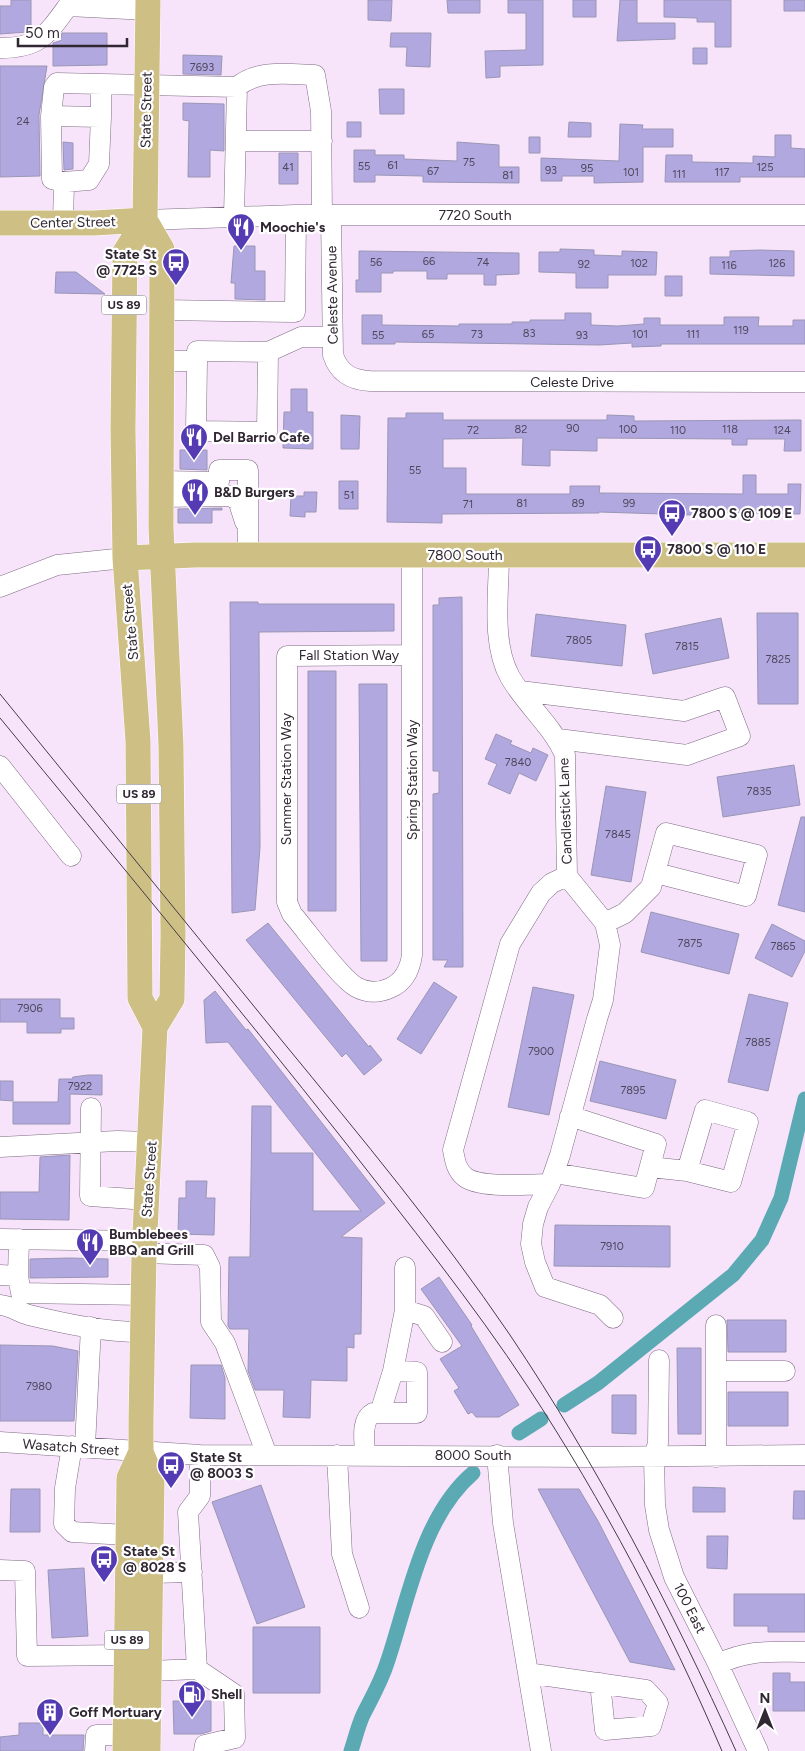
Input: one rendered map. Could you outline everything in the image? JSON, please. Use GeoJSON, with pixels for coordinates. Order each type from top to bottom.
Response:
{"type":"FeatureCollection","features":[{"type":"Feature","properties":{"kind":"main road","name":"State Street"},"geometry":{"type":"LineString","coordinates":[[148,5],[145,220],[125,252],[125,558],[138,741],[140,998],[155,1027]]}},
{"type":"Feature","properties":{"kind":"main road","name":"State Street"},"geometry":{"type":"LineString","coordinates":[[145,220],[162,249],[162,556],[170,746],[173,935],[172,999],[155,1027],[143,1295],[141,1452],[152,1478],[148,1751]]}},
{"type":"Feature","properties":{"kind":"main road","name":"Center Street"},"geometry":{"type":"LineString","coordinates":[[0,223],[145,220]]}},
{"type":"Feature","properties":{"kind":"main road","name":"7800 South"},"geometry":{"type":"LineString","coordinates":[[125,558],[162,556],[805,554]]}},
{"type":"Feature","properties":{"kind":"main road","name":"State Street"},"geometry":{"type":"LineString","coordinates":[[125,1743],[129,1478],[141,1452]]}},
{"type":"Feature","properties":{"kind":"street"},"geometry":{"type":"LineString","coordinates":[[0,48],[18,48],[37,42],[52,30],[67,3],[148,5]]}},
{"type":"Feature","properties":{"kind":"street","name":"Celeste Avenue"},"geometry":{"type":"LineString","coordinates":[[237,87],[250,78],[260,75],[315,75],[321,111],[333,355],[336,364],[342,372]]}},
{"type":"Feature","properties":{"kind":"street"},"geometry":{"type":"LineString","coordinates":[[101,84],[99,164],[89,180],[64,182],[52,179],[51,116],[54,87],[57,84],[101,84],[147,87],[237,87],[234,216]]}},
{"type":"Feature","properties":{"kind":"street"},"geometry":{"type":"LineString","coordinates":[[51,116],[101,117]]}},
{"type":"Feature","properties":{"kind":"street"},"geometry":{"type":"LineString","coordinates":[[236,141],[322,141]]}},
{"type":"Feature","properties":{"kind":"street"},"geometry":{"type":"LineString","coordinates":[[63,223],[64,182]]}},
{"type":"Feature","properties":{"kind":"street"},"geometry":{"type":"LineString","coordinates":[[162,310],[295,312],[296,214]]}},
{"type":"Feature","properties":{"kind":"street","name":"7720 South"},"geometry":{"type":"LineString","coordinates":[[145,220],[296,214],[805,214]]}},
{"type":"Feature","properties":{"kind":"street"},"geometry":{"type":"LineString","coordinates":[[268,352],[267,432],[196,431],[197,351],[268,352],[301,337],[332,337]]}},
{"type":"Feature","properties":{"kind":"street"},"geometry":{"type":"LineString","coordinates":[[162,361],[197,361]]}},
{"type":"Feature","properties":{"kind":"street","name":"Celeste Drive"},"geometry":{"type":"LineString","coordinates":[[342,372],[350,378],[370,381],[805,382]]}},
{"type":"Feature","properties":{"kind":"street"},"geometry":{"type":"LineString","coordinates":[[161,489],[218,482],[218,470],[248,470],[248,556]]}},
{"type":"Feature","properties":{"kind":"street"},"geometry":{"type":"LineString","coordinates":[[161,489],[230,496],[238,500],[241,514],[248,528]]}},
{"type":"Feature","properties":{"kind":"street","name":"Spring Station Way"},"geometry":{"type":"LineString","coordinates":[[287,902],[292,914],[345,977],[356,987],[369,992],[383,991],[395,986],[404,978],[410,966],[412,954],[412,555]]}},
{"type":"Feature","properties":{"kind":"street","name":"Candlestick Lane"},"geometry":{"type":"LineString","coordinates":[[499,556],[499,633],[503,664],[520,691],[558,739],[565,755],[567,876]]}},
{"type":"Feature","properties":{"kind":"street"},"geometry":{"type":"LineString","coordinates":[[0,587],[57,565],[125,558]]}},
{"type":"Feature","properties":{"kind":"street","name":"Fall Station Way"},"geometry":{"type":"LineString","coordinates":[[287,656],[412,655]]}},
{"type":"Feature","properties":{"kind":"street","name":"Summer Station Way"},"geometry":{"type":"LineString","coordinates":[[287,656],[287,902]]}},
{"type":"Feature","properties":{"kind":"street"},"geometry":{"type":"LineString","coordinates":[[520,691],[684,711],[725,696],[740,736],[687,755],[558,739]]}},
{"type":"Feature","properties":{"kind":"street"},"geometry":{"type":"LineString","coordinates":[[0,766],[71,856]]}},
{"type":"Feature","properties":{"kind":"street"},"geometry":{"type":"LineString","coordinates":[[605,923],[625,913],[651,887],[666,833],[757,855],[746,896],[656,873]]}},
{"type":"Feature","properties":{"kind":"street"},"geometry":{"type":"LineString","coordinates":[[570,1116],[656,1144],[644,1188],[552,1178],[479,1183],[466,1178],[456,1166],[453,1150],[510,944],[541,892],[552,883],[567,876],[605,923],[610,945],[602,1000],[552,1178],[538,1207],[530,1244],[545,1287],[600,1305],[613,1318]]}},
{"type":"Feature","properties":{"kind":"street"},"geometry":{"type":"LineString","coordinates":[[91,1108],[90,1196],[147,1200]]}},
{"type":"Feature","properties":{"kind":"street"},"geometry":{"type":"LineString","coordinates":[[0,1147],[91,1142],[151,1142]]}},
{"type":"Feature","properties":{"kind":"street"},"geometry":{"type":"LineString","coordinates":[[650,1167],[687,1171]]}},
{"type":"Feature","properties":{"kind":"street"},"geometry":{"type":"LineString","coordinates":[[142,1332],[112,1332],[27,1314],[10,1291],[10,1239],[145,1247],[204,1255],[210,1268],[211,1322],[225,1343],[267,1455]]}},
{"type":"Feature","properties":{"kind":"street"},"geometry":{"type":"LineString","coordinates":[[380,1413],[393,1371],[405,1310],[405,1267]]}},
{"type":"Feature","properties":{"kind":"street"},"geometry":{"type":"LineString","coordinates":[[10,1291],[143,1295]]}},
{"type":"Feature","properties":{"kind":"street"},"geometry":{"type":"LineString","coordinates":[[405,1310],[424,1316],[442,1342]]}},
{"type":"Feature","properties":{"kind":"street"},"geometry":{"type":"LineString","coordinates":[[716,1325],[716,1457]]}},
{"type":"Feature","properties":{"kind":"street"},"geometry":{"type":"LineString","coordinates":[[91,1327],[78,1446],[65,1488],[64,1524],[72,1532],[128,1535]]}},
{"type":"Feature","properties":{"kind":"street","name":"100 East"},"geometry":{"type":"LineString","coordinates":[[659,1360],[658,1443],[654,1457],[655,1505],[665,1553],[674,1577],[718,1664],[758,1751]]}},
{"type":"Feature","properties":{"kind":"street"},"geometry":{"type":"LineString","coordinates":[[365,1455],[365,1424],[368,1416],[380,1413],[417,1413],[417,1372],[393,1371]]}},
{"type":"Feature","properties":{"kind":"street"},"geometry":{"type":"LineString","coordinates":[[716,1371],[786,1371]]}},
{"type":"Feature","properties":{"kind":"street","name":"Wasatch Street"},"geometry":{"type":"LineString","coordinates":[[0,1442],[78,1446],[141,1452]]}},
{"type":"Feature","properties":{"kind":"street","name":"8000 South"},"geometry":{"type":"LineString","coordinates":[[141,1452],[200,1455],[654,1457],[805,1455]]}},
{"type":"Feature","properties":{"kind":"street"},"geometry":{"type":"LineString","coordinates":[[197,1669],[188,1512],[200,1496],[200,1455]]}},
{"type":"Feature","properties":{"kind":"street"},"geometry":{"type":"LineString","coordinates":[[337,1455],[342,1554],[359,1608]]}},
{"type":"Feature","properties":{"kind":"street"},"geometry":{"type":"LineString","coordinates":[[498,1455],[503,1523],[542,1751]]}},
{"type":"Feature","properties":{"kind":"street"},"geometry":{"type":"LineString","coordinates":[[0,1570],[25,1571],[27,1656],[127,1655]]}},
{"type":"Feature","properties":{"kind":"street"},"geometry":{"type":"LineString","coordinates":[[151,1573],[192,1572]]}},
{"type":"Feature","properties":{"kind":"street"},"geometry":{"type":"LineString","coordinates":[[718,1664],[739,1654],[754,1652],[805,1652]]}},
{"type":"Feature","properties":{"kind":"street"},"geometry":{"type":"LineString","coordinates":[[150,1671],[197,1669],[234,1694],[235,1738],[205,1745],[204,1751]]}},
{"type":"Feature","properties":{"kind":"street"},"geometry":{"type":"LineString","coordinates":[[528,1674],[600,1683]]}},
{"type":"Feature","properties":{"kind":"street"},"geometry":{"type":"LineString","coordinates":[[96,1751],[96,1735],[125,1743]]}},
{"type":"Feature","properties":{"kind":"building"},"geometry":{"type":"Polygon","coordinates":[[[11,0],[31,0],[31,25],[27,25],[27,32],[0,34],[0,6],[11,6],[11,0]]]}},
{"type":"Feature","properties":{"kind":"building"},"geometry":{"type":"Polygon","coordinates":[[[368,0],[392,0],[391,21],[368,20],[368,0]]]}},
{"type":"Feature","properties":{"kind":"building"},"geometry":{"type":"Polygon","coordinates":[[[447,0],[480,0],[480,13],[448,13],[447,0]]]}},
{"type":"Feature","properties":{"kind":"building"},"geometry":{"type":"Polygon","coordinates":[[[508,0],[543,0],[543,65],[500,66],[500,77],[486,78],[485,51],[526,50],[526,13],[508,13],[508,0]]]}},
{"type":"Feature","properties":{"kind":"building"},"geometry":{"type":"Polygon","coordinates":[[[573,0],[596,0],[596,17],[573,17],[573,0]]]}},
{"type":"Feature","properties":{"kind":"building"},"geometry":{"type":"Polygon","coordinates":[[[620,0],[637,0],[637,23],[675,23],[675,39],[617,41],[620,0]]]}},
{"type":"Feature","properties":{"kind":"building"},"geometry":{"type":"Polygon","coordinates":[[[664,0],[731,0],[731,47],[715,47],[715,22],[697,22],[697,18],[664,17],[664,0]]]}},
{"type":"Feature","properties":{"kind":"building"},"geometry":{"type":"Polygon","coordinates":[[[784,0],[805,0],[805,11],[784,11],[784,0]]]}},
{"type":"Feature","properties":{"kind":"building"},"geometry":{"type":"Polygon","coordinates":[[[62,33],[107,33],[107,65],[53,66],[53,43],[60,41],[62,33]]]}},
{"type":"Feature","properties":{"kind":"building"},"geometry":{"type":"Polygon","coordinates":[[[391,33],[431,33],[430,67],[406,66],[407,47],[390,47],[391,33]]]}},
{"type":"Feature","properties":{"kind":"building"},"geometry":{"type":"Polygon","coordinates":[[[693,48],[707,48],[707,64],[693,64],[693,48]]]}},
{"type":"Feature","properties":{"kind":"building"},"geometry":{"type":"Polygon","coordinates":[[[183,55],[222,56],[221,75],[183,74],[183,55]]]}},
{"type":"Feature","properties":{"kind":"building"},"geometry":{"type":"Polygon","coordinates":[[[0,66],[47,66],[39,115],[40,176],[0,177],[0,66]]]}},
{"type":"Feature","properties":{"kind":"building"},"geometry":{"type":"Polygon","coordinates":[[[379,89],[404,89],[404,114],[380,114],[379,89]]]}},
{"type":"Feature","properties":{"kind":"building"},"geometry":{"type":"Polygon","coordinates":[[[183,103],[224,104],[224,151],[210,150],[210,177],[188,177],[189,121],[183,120],[183,103]]]}},
{"type":"Feature","properties":{"kind":"building"},"geometry":{"type":"Polygon","coordinates":[[[347,122],[361,122],[361,137],[347,137],[347,122]]]}},
{"type":"Feature","properties":{"kind":"building"},"geometry":{"type":"Polygon","coordinates":[[[569,122],[591,123],[591,137],[568,137],[569,122]]]}},
{"type":"Feature","properties":{"kind":"building"},"geometry":{"type":"Polygon","coordinates":[[[620,124],[643,125],[642,129],[673,129],[673,147],[643,147],[643,182],[594,183],[594,176],[562,176],[562,181],[541,181],[541,158],[619,161],[620,124]]]}},
{"type":"Feature","properties":{"kind":"building"},"geometry":{"type":"Polygon","coordinates":[[[775,135],[791,135],[791,148],[805,149],[805,177],[740,177],[740,182],[665,182],[666,155],[692,155],[692,162],[753,163],[753,156],[775,157],[775,135]]]}},
{"type":"Feature","properties":{"kind":"building"},"geometry":{"type":"Polygon","coordinates":[[[529,137],[540,137],[540,153],[529,153],[529,137]]]}},
{"type":"Feature","properties":{"kind":"building"},"geometry":{"type":"Polygon","coordinates":[[[63,142],[73,143],[73,169],[64,170],[63,142]]]}},
{"type":"Feature","properties":{"kind":"building"},"geometry":{"type":"Polygon","coordinates":[[[457,142],[499,145],[499,167],[519,167],[519,183],[423,182],[423,176],[375,175],[375,182],[354,182],[354,150],[375,150],[375,155],[404,155],[404,159],[457,161],[457,142]]]}},
{"type":"Feature","properties":{"kind":"building"},"geometry":{"type":"Polygon","coordinates":[[[279,153],[298,153],[298,184],[279,184],[279,153]]]}},
{"type":"Feature","properties":{"kind":"building"},"geometry":{"type":"Polygon","coordinates":[[[234,246],[255,246],[255,271],[265,271],[265,300],[235,299],[235,283],[231,283],[234,246]]]}},
{"type":"Feature","properties":{"kind":"building"},"geometry":{"type":"Polygon","coordinates":[[[560,249],[594,250],[594,255],[622,256],[622,251],[657,252],[656,275],[608,275],[608,288],[576,288],[576,273],[539,272],[539,252],[560,252],[560,249]]]}},
{"type":"Feature","properties":{"kind":"building"},"geometry":{"type":"Polygon","coordinates":[[[359,251],[519,253],[519,274],[496,275],[496,285],[484,285],[484,274],[447,274],[447,279],[427,279],[427,271],[393,271],[393,273],[381,273],[381,292],[356,292],[356,280],[359,280],[359,251]]]}},
{"type":"Feature","properties":{"kind":"building"},"geometry":{"type":"Polygon","coordinates":[[[730,251],[794,251],[794,276],[710,274],[710,257],[730,257],[730,251]]]}},
{"type":"Feature","properties":{"kind":"building"},"geometry":{"type":"Polygon","coordinates":[[[56,272],[76,272],[105,294],[55,293],[56,272]]]}},
{"type":"Feature","properties":{"kind":"building"},"geometry":{"type":"Polygon","coordinates":[[[665,276],[682,276],[682,296],[665,296],[665,276]]]}},
{"type":"Feature","properties":{"kind":"building"},"geometry":{"type":"Polygon","coordinates":[[[565,313],[591,313],[591,325],[618,326],[644,324],[644,318],[660,318],[660,325],[724,325],[724,317],[759,317],[758,326],[793,326],[793,320],[805,320],[805,344],[661,344],[661,346],[632,347],[632,343],[599,345],[395,342],[395,344],[362,344],[362,315],[382,315],[382,325],[459,326],[459,324],[512,324],[512,322],[530,322],[530,320],[565,320],[565,313]]]}},
{"type":"Feature","properties":{"kind":"building"},"geometry":{"type":"Polygon","coordinates":[[[291,389],[307,389],[307,412],[313,412],[313,449],[283,448],[284,412],[291,412],[291,389]]]}},
{"type":"Feature","properties":{"kind":"building"},"geometry":{"type":"Polygon","coordinates":[[[406,413],[443,413],[443,420],[607,420],[607,415],[634,416],[634,421],[801,420],[801,451],[784,451],[785,439],[747,439],[747,445],[732,445],[732,439],[597,438],[597,451],[550,450],[550,466],[522,465],[523,438],[443,439],[443,468],[466,468],[466,494],[570,494],[570,486],[600,486],[599,493],[743,494],[743,475],[756,475],[756,494],[788,494],[788,484],[801,484],[800,514],[694,512],[694,515],[599,512],[442,514],[442,523],[387,522],[388,418],[406,418],[406,413]]]}},
{"type":"Feature","properties":{"kind":"building"},"geometry":{"type":"Polygon","coordinates":[[[341,415],[360,416],[359,449],[341,449],[341,415]]]}},
{"type":"Feature","properties":{"kind":"building"},"geometry":{"type":"Polygon","coordinates":[[[180,450],[207,450],[207,470],[180,469],[180,450]]]}},
{"type":"Feature","properties":{"kind":"building"},"geometry":{"type":"Polygon","coordinates":[[[339,481],[358,481],[358,509],[339,509],[339,481]]]}},
{"type":"Feature","properties":{"kind":"building"},"geometry":{"type":"Polygon","coordinates":[[[304,492],[317,492],[316,512],[305,512],[305,517],[290,516],[291,496],[304,496],[304,492]]]}},
{"type":"Feature","properties":{"kind":"building"},"geometry":{"type":"Polygon","coordinates":[[[222,508],[222,510],[212,510],[212,523],[178,523],[178,509],[222,508]]]}},
{"type":"Feature","properties":{"kind":"building"},"geometry":{"type":"Polygon","coordinates":[[[462,597],[463,967],[444,967],[448,960],[433,960],[433,794],[439,793],[439,771],[433,771],[433,605],[439,605],[439,598],[462,597]]]}},
{"type":"Feature","properties":{"kind":"building"},"geometry":{"type":"Polygon","coordinates":[[[230,602],[258,602],[258,604],[394,604],[394,631],[259,632],[260,847],[255,910],[232,913],[230,602]]]}},
{"type":"Feature","properties":{"kind":"building"},"geometry":{"type":"Polygon","coordinates":[[[757,613],[798,613],[798,704],[758,704],[757,613]]]}},
{"type":"Feature","properties":{"kind":"building"},"geometry":{"type":"Polygon","coordinates":[[[536,614],[626,625],[622,666],[531,656],[536,614]]]}},
{"type":"Feature","properties":{"kind":"building"},"geometry":{"type":"Polygon","coordinates":[[[721,618],[729,658],[653,674],[645,634],[721,618]]]}},
{"type":"Feature","properties":{"kind":"building"},"geometry":{"type":"Polygon","coordinates":[[[308,671],[336,671],[336,911],[308,911],[308,671]]]}},
{"type":"Feature","properties":{"kind":"building"},"geometry":{"type":"Polygon","coordinates":[[[359,684],[387,684],[387,961],[361,961],[359,684]]]}},
{"type":"Feature","properties":{"kind":"building"},"geometry":{"type":"Polygon","coordinates":[[[496,734],[512,741],[510,744],[531,753],[533,748],[548,755],[536,781],[519,773],[510,794],[488,784],[497,764],[485,759],[496,734]]]}},
{"type":"Feature","properties":{"kind":"building"},"geometry":{"type":"Polygon","coordinates":[[[794,765],[800,805],[723,817],[717,777],[794,765]]]}},
{"type":"Feature","properties":{"kind":"building"},"geometry":{"type":"Polygon","coordinates":[[[606,786],[646,792],[631,882],[591,875],[606,786]]]}},
{"type":"Feature","properties":{"kind":"building"},"geometry":{"type":"Polygon","coordinates":[[[801,817],[805,817],[805,912],[778,905],[801,817]]]}},
{"type":"Feature","properties":{"kind":"building"},"geometry":{"type":"Polygon","coordinates":[[[651,912],[739,934],[729,974],[641,952],[651,912]]]}},
{"type":"Feature","properties":{"kind":"building"},"geometry":{"type":"Polygon","coordinates":[[[268,923],[369,1047],[370,1045],[382,1060],[364,1075],[346,1053],[342,1057],[246,940],[268,923]]]}},
{"type":"Feature","properties":{"kind":"building"},"geometry":{"type":"Polygon","coordinates":[[[772,924],[805,941],[805,951],[792,977],[755,958],[772,924]]]}},
{"type":"Feature","properties":{"kind":"building"},"geometry":{"type":"Polygon","coordinates":[[[434,982],[457,997],[421,1054],[397,1039],[434,982]]]}},
{"type":"Feature","properties":{"kind":"building"},"geometry":{"type":"Polygon","coordinates":[[[533,987],[574,995],[549,1115],[508,1107],[533,987]]]}},
{"type":"Feature","properties":{"kind":"building"},"geometry":{"type":"Polygon","coordinates":[[[215,991],[246,1030],[248,1029],[385,1203],[341,1237],[362,1238],[361,1334],[354,1334],[354,1348],[347,1347],[347,1381],[311,1380],[310,1418],[283,1417],[284,1390],[255,1390],[248,1371],[249,1329],[230,1329],[228,1326],[229,1257],[250,1257],[252,1106],[271,1106],[271,1153],[313,1153],[313,1211],[361,1211],[228,1042],[206,1043],[204,1000],[215,991]]]}},
{"type":"Feature","properties":{"kind":"building"},"geometry":{"type":"Polygon","coordinates":[[[749,994],[788,1003],[768,1091],[728,1082],[749,994]]]}},
{"type":"Feature","properties":{"kind":"building"},"geometry":{"type":"Polygon","coordinates":[[[0,999],[60,999],[60,1018],[74,1018],[74,1029],[61,1029],[61,1033],[27,1033],[27,1022],[0,1022],[0,999]]]}},
{"type":"Feature","properties":{"kind":"building"},"geometry":{"type":"Polygon","coordinates":[[[600,1061],[676,1080],[666,1119],[590,1101],[600,1061]]]}},
{"type":"Feature","properties":{"kind":"building"},"geometry":{"type":"Polygon","coordinates":[[[102,1075],[102,1095],[70,1094],[70,1124],[13,1124],[13,1102],[58,1102],[59,1079],[72,1079],[73,1077],[102,1075]]]}},
{"type":"Feature","properties":{"kind":"building"},"geometry":{"type":"Polygon","coordinates":[[[0,1081],[13,1081],[13,1101],[0,1100],[0,1081]]]}},
{"type":"Feature","properties":{"kind":"building"},"geometry":{"type":"Polygon","coordinates":[[[70,1155],[69,1220],[0,1219],[0,1192],[39,1192],[40,1157],[70,1155]]]}},
{"type":"Feature","properties":{"kind":"building"},"geometry":{"type":"Polygon","coordinates":[[[186,1181],[207,1181],[206,1198],[215,1198],[214,1235],[178,1234],[179,1198],[186,1198],[186,1181]]]}},
{"type":"Feature","properties":{"kind":"building"},"geometry":{"type":"Polygon","coordinates":[[[555,1225],[670,1226],[670,1267],[554,1266],[555,1225]]]}},
{"type":"Feature","properties":{"kind":"building"},"geometry":{"type":"Polygon","coordinates":[[[30,1259],[108,1259],[108,1277],[30,1278],[30,1259]]]}},
{"type":"Feature","properties":{"kind":"building"},"geometry":{"type":"Polygon","coordinates":[[[439,1277],[472,1325],[519,1405],[499,1417],[476,1417],[472,1412],[468,1414],[454,1391],[459,1388],[440,1359],[462,1346],[421,1289],[439,1277]]]}},
{"type":"Feature","properties":{"kind":"building"},"geometry":{"type":"Polygon","coordinates":[[[727,1320],[786,1320],[786,1352],[728,1352],[727,1320]]]}},
{"type":"Feature","properties":{"kind":"building"},"geometry":{"type":"Polygon","coordinates":[[[0,1345],[53,1346],[78,1351],[74,1421],[0,1421],[0,1345]]]}},
{"type":"Feature","properties":{"kind":"building"},"geometry":{"type":"Polygon","coordinates":[[[677,1348],[701,1348],[701,1434],[678,1434],[677,1348]]]}},
{"type":"Feature","properties":{"kind":"building"},"geometry":{"type":"Polygon","coordinates":[[[191,1365],[221,1365],[225,1378],[225,1419],[190,1418],[191,1365]]]}},
{"type":"Feature","properties":{"kind":"building"},"geometry":{"type":"Polygon","coordinates":[[[728,1392],[788,1392],[788,1426],[728,1426],[728,1392]]]}},
{"type":"Feature","properties":{"kind":"building"},"geometry":{"type":"Polygon","coordinates":[[[612,1395],[636,1395],[636,1434],[612,1433],[612,1395]]]}},
{"type":"Feature","properties":{"kind":"building"},"geometry":{"type":"Polygon","coordinates":[[[261,1485],[305,1607],[257,1624],[212,1502],[261,1485]]]}},
{"type":"Feature","properties":{"kind":"building"},"geometry":{"type":"Polygon","coordinates":[[[693,1487],[725,1488],[725,1512],[693,1512],[693,1487]]]}},
{"type":"Feature","properties":{"kind":"building"},"geometry":{"type":"Polygon","coordinates":[[[11,1489],[40,1489],[40,1532],[10,1532],[11,1489]]]}},
{"type":"Feature","properties":{"kind":"building"},"geometry":{"type":"Polygon","coordinates":[[[538,1489],[579,1489],[598,1521],[675,1670],[630,1662],[538,1489]]]}},
{"type":"Feature","properties":{"kind":"building"},"geometry":{"type":"Polygon","coordinates":[[[794,1491],[805,1491],[805,1519],[793,1519],[794,1491]]]}},
{"type":"Feature","properties":{"kind":"building"},"geometry":{"type":"Polygon","coordinates":[[[707,1536],[728,1536],[727,1569],[707,1568],[707,1536]]]}},
{"type":"Feature","properties":{"kind":"building"},"geometry":{"type":"Polygon","coordinates":[[[84,1568],[88,1636],[52,1638],[48,1570],[84,1568]]]}},
{"type":"Feature","properties":{"kind":"building"},"geometry":{"type":"Polygon","coordinates":[[[734,1594],[805,1594],[805,1632],[768,1632],[768,1626],[734,1626],[734,1594]]]}},
{"type":"Feature","properties":{"kind":"building"},"geometry":{"type":"Polygon","coordinates":[[[253,1627],[320,1627],[320,1693],[253,1693],[253,1627]]]}},
{"type":"Feature","properties":{"kind":"building"},"geometry":{"type":"Polygon","coordinates":[[[773,1673],[790,1673],[790,1682],[805,1682],[805,1711],[773,1711],[773,1673]]]}},
{"type":"Feature","properties":{"kind":"building","name":"Shell"},"geometry":{"type":"Polygon","coordinates":[[[173,1701],[211,1701],[211,1731],[201,1734],[174,1734],[173,1701]]]}},
{"type":"Feature","properties":{"kind":"building","name":"Goff Mortuary"},"geometry":{"type":"Polygon","coordinates":[[[19,1723],[43,1723],[43,1735],[84,1735],[83,1751],[0,1751],[0,1737],[19,1735],[19,1723]]]}},
{"type":"Feature","properties":{"kind":"waterway"},"geometry":{"type":"LineString","coordinates":[[564,1405],[598,1383],[733,1275],[762,1240],[781,1198],[805,1099]]}},
{"type":"Feature","properties":{"kind":"waterway"},"geometry":{"type":"LineString","coordinates":[[519,1433],[541,1419]]}},
{"type":"Feature","properties":{"kind":"waterway"},"geometry":{"type":"LineString","coordinates":[[351,1751],[361,1719],[385,1670],[418,1562],[428,1536],[455,1491],[473,1473]]}},
{"type":"Feature","properties":{"kind":"tram line"},"geometry":{"type":"LineString","coordinates":[[0,694],[342,1113],[456,1259],[510,1335],[573,1435],[632,1538],[686,1644],[736,1751]]}},
{"type":"Feature","properties":{"kind":"tram line"},"geometry":{"type":"LineString","coordinates":[[0,718],[174,929],[345,1142],[439,1263],[507,1355],[556,1430],[633,1564],[679,1657],[722,1751]]}},
{"type":"Feature","properties":{"kind":"place","name":"Moochie's"},"geometry":{"type":"Point","coordinates":[241,251]}},
{"type":"Feature","properties":{"kind":"place","name":"State St @ 7725 S"},"geometry":{"type":"Point","coordinates":[176,286]}},
{"type":"Feature","properties":{"kind":"place","name":"Del Barrio Cafe"},"geometry":{"type":"Point","coordinates":[194,461]}},
{"type":"Feature","properties":{"kind":"place","name":"B&D Burgers"},"geometry":{"type":"Point","coordinates":[195,516]}},
{"type":"Feature","properties":{"kind":"place","name":"7800 S @ 109 E"},"geometry":{"type":"Point","coordinates":[672,537]}},
{"type":"Feature","properties":{"kind":"place","name":"7800 S @ 110 E"},"geometry":{"type":"Point","coordinates":[648,573]}},
{"type":"Feature","properties":{"kind":"place","name":"Bumblebees BBQ and Grill"},"geometry":{"type":"Point","coordinates":[90,1266]}},
{"type":"Feature","properties":{"kind":"place","name":"State St @ 8003 S"},"geometry":{"type":"Point","coordinates":[171,1489]}},
{"type":"Feature","properties":{"kind":"place","name":"State St @ 8028 S"},"geometry":{"type":"Point","coordinates":[104,1583]}},
{"type":"Feature","properties":{"kind":"place","name":"Shell"},"geometry":{"type":"Point","coordinates":[192,1718]}},
{"type":"Feature","properties":{"kind":"place","name":"Goff Mortuary"},"geometry":{"type":"Point","coordinates":[50,1736]}}]}
